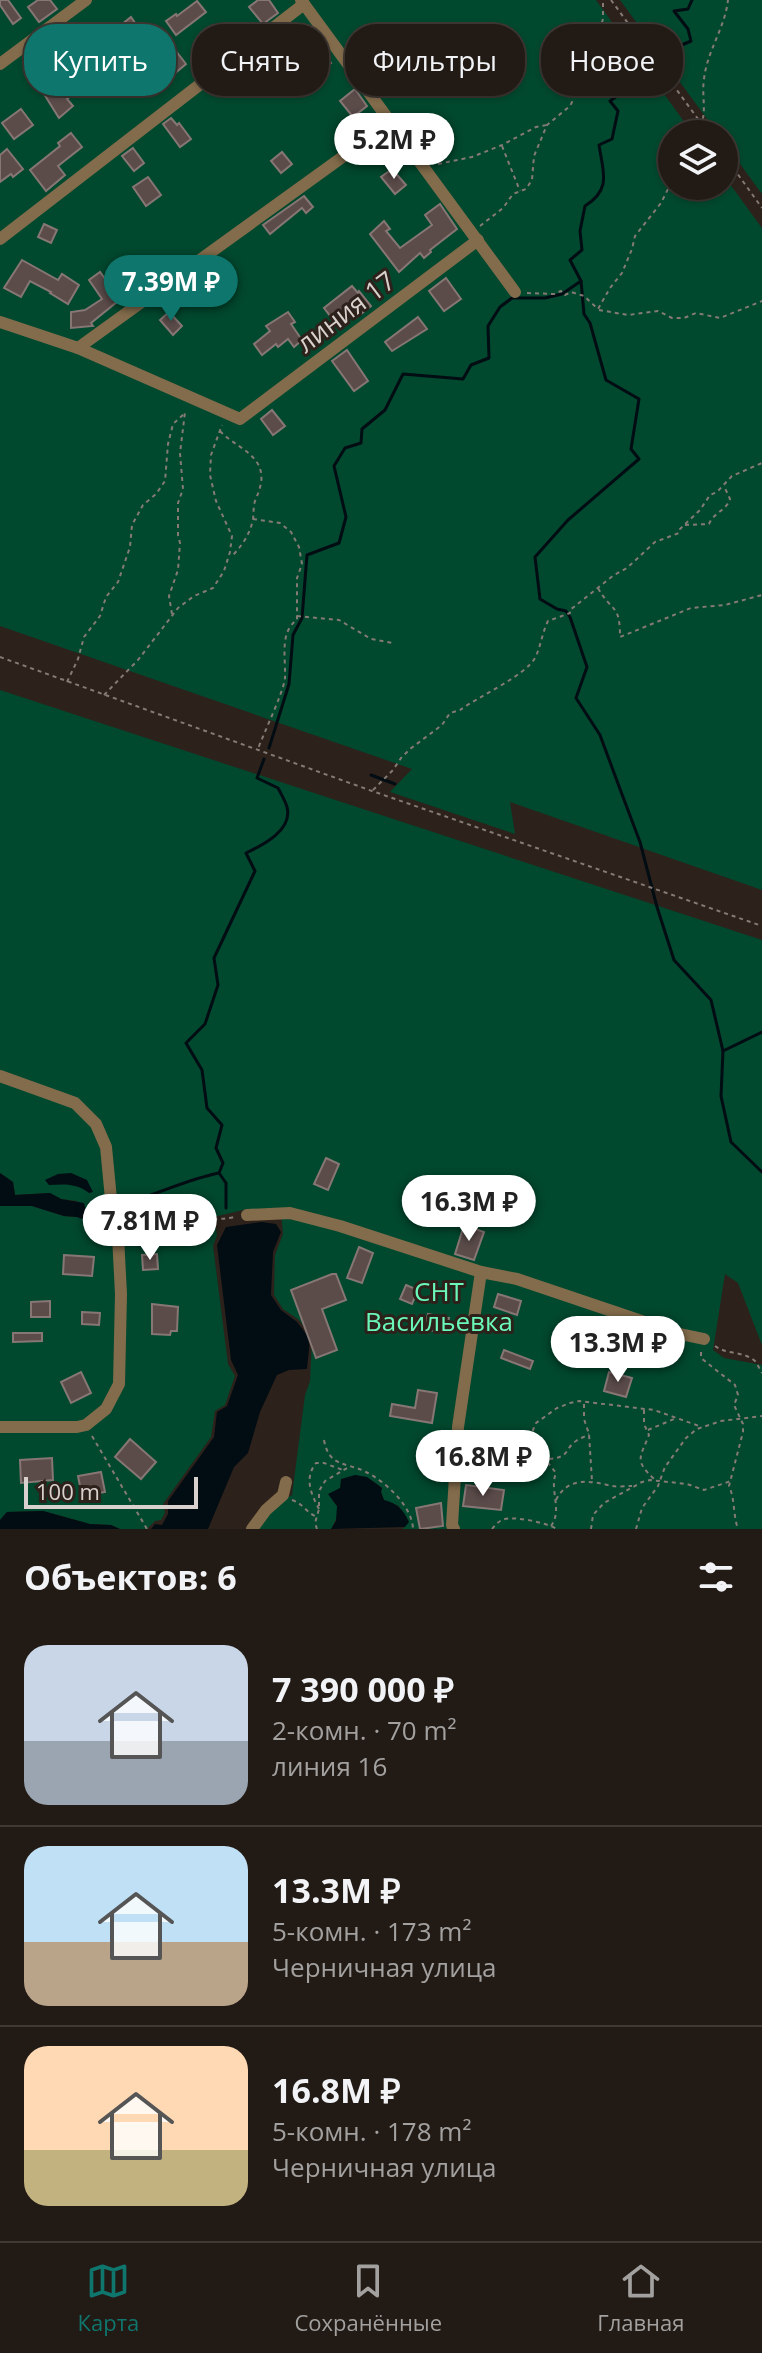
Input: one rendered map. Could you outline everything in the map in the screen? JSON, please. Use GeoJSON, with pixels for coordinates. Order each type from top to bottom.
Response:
{"type":"FeatureCollection","features":[{"type":"Feature","properties":{"kind":"street"},"geometry":{"type":"LineString","coordinates":[[0,64],[86,0]]}},
{"type":"Feature","properties":{"kind":"street"},"geometry":{"type":"LineString","coordinates":[[0,239],[303,2],[515,292]]}},
{"type":"Feature","properties":{"kind":"street"},"geometry":{"type":"LineString","coordinates":[[78,348],[391,122]]}},
{"type":"Feature","properties":{"kind":"street","name":"линия 17"},"geometry":{"type":"LineString","coordinates":[[234,416],[475,236]]}},
{"type":"Feature","properties":{"kind":"street"},"geometry":{"type":"LineString","coordinates":[[0,322],[78,348],[234,416]]}},
{"type":"Feature","properties":{"kind":"street"},"geometry":{"type":"LineString","coordinates":[[0,1076],[75,1103],[96,1124],[106,1147],[122,1320],[119,1384],[106,1409],[86,1425],[0,1427]]}},
{"type":"Feature","properties":{"kind":"street"},"geometry":{"type":"LineString","coordinates":[[247,1215],[290,1213],[340,1226],[699,1338]]}},
{"type":"Feature","properties":{"kind":"street"},"geometry":{"type":"LineString","coordinates":[[454,1529],[458,1427],[481,1272]]}},
{"type":"Feature","properties":{"kind":"street"},"geometry":{"type":"LineString","coordinates":[[252,1529],[285,1488]]}},
{"type":"Feature","properties":{"kind":"path"},"geometry":{"type":"LineString","coordinates":[[475,236],[513,194],[526,189],[532,180],[534,156],[547,125],[570,106],[587,72],[603,19],[603,0]]}},
{"type":"Feature","properties":{"kind":"path"},"geometry":{"type":"LineString","coordinates":[[611,0],[698,120]]}},
{"type":"Feature","properties":{"kind":"path"},"geometry":{"type":"LineString","coordinates":[[703,120],[703,80],[728,0]]}},
{"type":"Feature","properties":{"kind":"path"},"geometry":{"type":"LineString","coordinates":[[426,169],[442,162],[472,157],[536,127],[547,125]]}},
{"type":"Feature","properties":{"kind":"path"},"geometry":{"type":"LineString","coordinates":[[502,145],[520,191]]}},
{"type":"Feature","properties":{"kind":"path"},"geometry":{"type":"LineString","coordinates":[[738,175],[762,208]]}},
{"type":"Feature","properties":{"kind":"path"},"geometry":{"type":"LineString","coordinates":[[598,309],[622,273],[635,236],[662,200]]}},
{"type":"Feature","properties":{"kind":"path"},"geometry":{"type":"LineString","coordinates":[[515,292],[543,294],[561,291],[565,295],[571,292],[584,296],[598,309],[628,315],[658,311],[672,318],[684,318],[696,313],[720,318],[762,301]]}},
{"type":"Feature","properties":{"kind":"path"},"geometry":{"type":"LineString","coordinates":[[67,682],[84,637],[100,616],[106,597],[118,582],[130,547],[132,525],[143,505],[165,481],[173,424],[199,401]]}},
{"type":"Feature","properties":{"kind":"path"},"geometry":{"type":"LineString","coordinates":[[172,615],[169,596],[178,570],[178,503],[183,489],[180,453],[185,413]]}},
{"type":"Feature","properties":{"kind":"path"},"geometry":{"type":"LineString","coordinates":[[104,695],[138,660],[172,615],[194,596],[213,588],[224,571],[232,536],[216,501],[210,475],[211,455],[219,430],[234,416]]}},
{"type":"Feature","properties":{"kind":"path"},"geometry":{"type":"LineString","coordinates":[[219,430],[228,440],[249,452],[262,474],[249,533],[241,548],[228,560]]}},
{"type":"Feature","properties":{"kind":"path"},"geometry":{"type":"LineString","coordinates":[[372,791],[422,738],[442,725],[450,713],[515,676],[529,664],[535,657],[547,623],[557,616],[570,613],[655,542],[679,533],[710,495],[732,476],[762,463]]}},
{"type":"Feature","properties":{"kind":"path"},"geometry":{"type":"LineString","coordinates":[[685,525],[709,524],[729,504],[724,485]]}},
{"type":"Feature","properties":{"kind":"path"},"geometry":{"type":"LineString","coordinates":[[253,519],[280,523],[291,532],[299,547],[302,564],[297,578],[298,616],[285,635],[285,683],[257,750]]}},
{"type":"Feature","properties":{"kind":"path"},"geometry":{"type":"LineString","coordinates":[[598,587],[605,601],[613,605],[620,617],[620,637],[691,608],[725,605],[762,595]]}},
{"type":"Feature","properties":{"kind":"path"},"geometry":{"type":"LineString","coordinates":[[298,616],[339,620],[371,639],[393,643]]}},
{"type":"Feature","properties":{"kind":"path"},"geometry":{"type":"LineString","coordinates":[[0,657],[372,791],[762,926]]}},
{"type":"Feature","properties":{"kind":"path"},"geometry":{"type":"LineString","coordinates":[[116,1230],[162,1217],[181,1215],[214,1220],[247,1215]]}},
{"type":"Feature","properties":{"kind":"path"},"geometry":{"type":"LineString","coordinates":[[699,1338],[722,1351],[755,1361],[761,1370]]}},
{"type":"Feature","properties":{"kind":"path"},"geometry":{"type":"LineString","coordinates":[[699,1338],[701,1358],[735,1385],[738,1395],[734,1405],[743,1424],[743,1432],[729,1486],[733,1493],[738,1529]]}},
{"type":"Feature","properties":{"kind":"path"},"geometry":{"type":"LineString","coordinates":[[551,1526],[556,1520],[552,1482],[556,1473],[532,1439],[536,1423],[557,1408],[584,1402],[654,1410],[702,1427]]}},
{"type":"Feature","properties":{"kind":"path"},"geometry":{"type":"LineString","coordinates":[[584,1402],[593,1482]]}},
{"type":"Feature","properties":{"kind":"path"},"geometry":{"type":"LineString","coordinates":[[645,1409],[643,1418],[649,1435],[639,1459],[655,1480]]}},
{"type":"Feature","properties":{"kind":"path"},"geometry":{"type":"LineString","coordinates":[[636,1529],[642,1508],[686,1438],[702,1427],[721,1421],[762,1416]]}},
{"type":"Feature","properties":{"kind":"path"},"geometry":{"type":"LineString","coordinates":[[647,1431],[674,1419]]}},
{"type":"Feature","properties":{"kind":"path"},"geometry":{"type":"LineString","coordinates":[[86,1425],[147,1529]]}},
{"type":"Feature","properties":{"kind":"path"},"geometry":{"type":"LineString","coordinates":[[548,1459],[568,1452],[574,1443],[589,1434]]}},
{"type":"Feature","properties":{"kind":"path"},"geometry":{"type":"LineString","coordinates":[[324,1440],[333,1459],[376,1477],[405,1504],[411,1514],[413,1529]]}},
{"type":"Feature","properties":{"kind":"path"},"geometry":{"type":"LineString","coordinates":[[319,1509],[311,1493],[311,1469],[316,1463],[324,1463],[343,1470]]}},
{"type":"Feature","properties":{"kind":"path"},"geometry":{"type":"LineString","coordinates":[[317,1529],[319,1491],[325,1481],[349,1467]]}},
{"type":"Feature","properties":{"kind":"path"},"geometry":{"type":"LineString","coordinates":[[555,1501],[560,1491],[570,1483],[603,1482],[613,1486],[632,1486],[660,1480],[704,1490],[731,1481]]}},
{"type":"Feature","properties":{"kind":"path"},"geometry":{"type":"LineString","coordinates":[[591,1529],[593,1515],[604,1503],[632,1486]]}},
{"type":"Feature","properties":{"kind":"path"},"geometry":{"type":"LineString","coordinates":[[285,1488],[291,1500],[300,1502],[316,1516]]}},
{"type":"Feature","properties":{"kind":"path"},"geometry":{"type":"LineString","coordinates":[[494,1529],[497,1523],[507,1518],[544,1522],[557,1529]]}},
{"type":"Feature","properties":{"kind":"green space"},"geometry":{"type":"Polygon","coordinates":[[[0,0],[596,0],[613,24],[541,24],[541,96],[665,96],[683,120],[658,120],[658,200],[738,200],[738,195],[762,228],[762,890],[510,802],[515,834],[390,792],[412,769],[0,626],[0,0]]]}},
{"type":"Feature","properties":{"kind":"green space"},"geometry":{"type":"Polygon","coordinates":[[[620,0],[762,0],[762,194],[738,161],[738,120],[708,120],[683,86],[683,24],[638,24],[620,0]]]}},
{"type":"Feature","properties":{"kind":"green space","name":"СНТ Васильевка"},"geometry":{"type":"Polygon","coordinates":[[[0,690],[762,940],[762,1345],[738,1283],[725,1274],[713,1350],[724,1358],[762,1365],[762,1529],[402,1529],[405,1527],[399,1506],[384,1500],[382,1488],[376,1483],[355,1475],[340,1488],[333,1501],[337,1512],[331,1529],[258,1529],[274,1505],[292,1495],[305,1395],[310,1381],[312,1337],[299,1320],[283,1309],[274,1295],[275,1255],[283,1234],[281,1210],[247,1209],[214,1217],[217,1235],[213,1246],[228,1364],[235,1376],[225,1405],[215,1411],[211,1437],[163,1504],[165,1513],[161,1520],[155,1521],[147,1529],[120,1529],[43,1511],[7,1512],[0,1520],[0,1206],[32,1206],[87,1220],[77,1201],[61,1199],[50,1193],[15,1195],[13,1182],[0,1173],[0,690]]]}},
{"type":"Feature","properties":{"kind":"shaded area"},"geometry":{"type":"Polygon","coordinates":[[[0,1173],[13,1182],[15,1195],[50,1193],[61,1199],[84,1203],[88,1221],[32,1206],[0,1206],[0,1173]]]}},
{"type":"Feature","properties":{"kind":"shaded area"},"geometry":{"type":"Polygon","coordinates":[[[71,1173],[87,1180],[93,1192],[70,1185],[49,1185],[45,1180],[58,1174],[71,1173]]]}},
{"type":"Feature","properties":{"kind":"shaded area"},"geometry":{"type":"Polygon","coordinates":[[[262,1222],[276,1224],[281,1232],[273,1252],[271,1295],[281,1310],[297,1322],[310,1339],[307,1369],[289,1370],[277,1375],[260,1412],[248,1453],[234,1467],[208,1529],[151,1529],[155,1524],[162,1525],[168,1514],[168,1501],[214,1437],[217,1412],[227,1406],[238,1375],[231,1360],[217,1245],[226,1227],[262,1222]]]}},
{"type":"Feature","properties":{"kind":"shaded area"},"geometry":{"type":"Polygon","coordinates":[[[355,1475],[367,1477],[382,1488],[384,1500],[396,1505],[405,1514],[409,1522],[405,1527],[331,1529],[336,1521],[337,1506],[328,1494],[340,1488],[341,1479],[355,1475]]]}},
{"type":"Feature","properties":{"kind":"shaded area"},"geometry":{"type":"Polygon","coordinates":[[[43,1511],[120,1529],[0,1529],[0,1520],[7,1512],[43,1511]]]}},
{"type":"Feature","properties":{"kind":"building"},"geometry":{"type":"Polygon","coordinates":[[[0,0],[8,0],[21,18],[13,24],[0,0]]]}},
{"type":"Feature","properties":{"kind":"building"},"geometry":{"type":"Polygon","coordinates":[[[38,0],[50,0],[57,9],[39,22],[28,7],[38,0]]]}},
{"type":"Feature","properties":{"kind":"building"},"geometry":{"type":"Polygon","coordinates":[[[258,0],[269,0],[278,13],[263,24],[249,7],[258,0]]]}},
{"type":"Feature","properties":{"kind":"building"},"geometry":{"type":"Polygon","coordinates":[[[197,1],[206,12],[176,35],[176,24],[166,21],[197,1]]]}},
{"type":"Feature","properties":{"kind":"building"},"geometry":{"type":"Polygon","coordinates":[[[131,17],[136,24],[122,24],[131,17]]]}},
{"type":"Feature","properties":{"kind":"building"},"geometry":{"type":"Polygon","coordinates":[[[176,51],[186,64],[176,72],[176,51]]]}},
{"type":"Feature","properties":{"kind":"building"},"geometry":{"type":"Polygon","coordinates":[[[45,96],[71,96],[67,99],[73,106],[59,118],[45,96]]]}},
{"type":"Feature","properties":{"kind":"building"},"geometry":{"type":"Polygon","coordinates":[[[346,96],[360,96],[367,106],[353,117],[340,101],[346,96]]]}},
{"type":"Feature","properties":{"kind":"building"},"geometry":{"type":"Polygon","coordinates":[[[21,109],[33,125],[14,139],[2,123],[21,109]]]}},
{"type":"Feature","properties":{"kind":"building"},"geometry":{"type":"Polygon","coordinates":[[[171,118],[191,139],[180,147],[163,124],[171,118]]]}},
{"type":"Feature","properties":{"kind":"building"},"geometry":{"type":"Polygon","coordinates":[[[71,133],[82,147],[58,166],[65,175],[46,191],[30,170],[71,133]]]}},
{"type":"Feature","properties":{"kind":"building"},"geometry":{"type":"Polygon","coordinates":[[[133,148],[144,163],[134,171],[122,156],[133,148]]]}},
{"type":"Feature","properties":{"kind":"building"},"geometry":{"type":"Polygon","coordinates":[[[7,149],[23,169],[0,182],[0,155],[7,149]]]}},
{"type":"Feature","properties":{"kind":"building"},"geometry":{"type":"Polygon","coordinates":[[[282,152],[292,164],[281,173],[271,161],[282,152]]]}},
{"type":"Feature","properties":{"kind":"building"},"geometry":{"type":"Polygon","coordinates":[[[392,169],[406,185],[395,194],[381,177],[392,169]]]}},
{"type":"Feature","properties":{"kind":"building"},"geometry":{"type":"Polygon","coordinates":[[[148,177],[161,195],[146,206],[133,187],[148,177]]]}},
{"type":"Feature","properties":{"kind":"building"},"geometry":{"type":"Polygon","coordinates":[[[304,196],[313,207],[306,213],[302,208],[270,234],[263,225],[304,196]]]}},
{"type":"Feature","properties":{"kind":"building"},"geometry":{"type":"Polygon","coordinates":[[[440,204],[457,229],[424,258],[420,253],[399,272],[370,234],[384,221],[390,229],[386,231],[400,248],[432,225],[425,215],[440,204]]]}},
{"type":"Feature","properties":{"kind":"building"},"geometry":{"type":"Polygon","coordinates":[[[44,224],[57,230],[51,243],[38,237],[44,224]]]}},
{"type":"Feature","properties":{"kind":"building"},"geometry":{"type":"Polygon","coordinates":[[[22,260],[58,280],[62,274],[79,285],[68,304],[30,281],[21,297],[4,288],[22,260]]]}},
{"type":"Feature","properties":{"kind":"building"},"geometry":{"type":"Polygon","coordinates":[[[123,266],[133,278],[123,286],[128,293],[91,323],[93,326],[71,328],[71,312],[85,310],[102,299],[89,280],[100,272],[106,280],[123,266]]]}},
{"type":"Feature","properties":{"kind":"building"},"geometry":{"type":"Polygon","coordinates":[[[446,278],[461,299],[444,311],[429,291],[446,278]]]}},
{"type":"Feature","properties":{"kind":"building"},"geometry":{"type":"Polygon","coordinates":[[[352,286],[371,306],[356,318],[352,314],[337,325],[324,308],[352,286]]]}},
{"type":"Feature","properties":{"kind":"building"},"geometry":{"type":"Polygon","coordinates":[[[169,312],[182,326],[173,335],[160,320],[169,312]]]}},
{"type":"Feature","properties":{"kind":"building"},"geometry":{"type":"Polygon","coordinates":[[[288,312],[295,322],[291,324],[302,340],[294,347],[288,339],[262,355],[254,344],[270,331],[266,326],[288,312]]]}},
{"type":"Feature","properties":{"kind":"building"},"geometry":{"type":"Polygon","coordinates":[[[418,317],[427,329],[392,351],[385,342],[418,317]]]}},
{"type":"Feature","properties":{"kind":"building"},"geometry":{"type":"Polygon","coordinates":[[[347,350],[368,381],[354,391],[332,361],[347,350]]]}},
{"type":"Feature","properties":{"kind":"building"},"geometry":{"type":"Polygon","coordinates":[[[272,410],[285,426],[273,435],[261,419],[272,410]]]}},
{"type":"Feature","properties":{"kind":"building"},"geometry":{"type":"Polygon","coordinates":[[[326,1158],[339,1164],[328,1190],[314,1184],[326,1158]]]}},
{"type":"Feature","properties":{"kind":"building"},"geometry":{"type":"Polygon","coordinates":[[[464,1225],[484,1232],[474,1260],[455,1254],[464,1225]]]}},
{"type":"Feature","properties":{"kind":"building"},"geometry":{"type":"Polygon","coordinates":[[[359,1247],[373,1253],[362,1283],[347,1278],[359,1247]]]}},
{"type":"Feature","properties":{"kind":"building"},"geometry":{"type":"Polygon","coordinates":[[[157,1254],[158,1269],[143,1270],[142,1255],[157,1254]]]}},
{"type":"Feature","properties":{"kind":"building"},"geometry":{"type":"Polygon","coordinates":[[[64,1255],[94,1257],[92,1276],[63,1274],[64,1255]]]}},
{"type":"Feature","properties":{"kind":"building"},"geometry":{"type":"Polygon","coordinates":[[[336,1274],[346,1300],[322,1309],[337,1350],[316,1358],[291,1290],[336,1274]]]}},
{"type":"Feature","properties":{"kind":"building"},"geometry":{"type":"Polygon","coordinates":[[[406,1285],[418,1290],[412,1304],[400,1299],[406,1285]]]}},
{"type":"Feature","properties":{"kind":"building"},"geometry":{"type":"Polygon","coordinates":[[[498,1294],[521,1301],[517,1315],[494,1307],[498,1294]]]}},
{"type":"Feature","properties":{"kind":"building"},"geometry":{"type":"Polygon","coordinates":[[[50,1301],[50,1317],[31,1317],[31,1302],[50,1301]]]}},
{"type":"Feature","properties":{"kind":"building"},"geometry":{"type":"Polygon","coordinates":[[[152,1304],[178,1307],[177,1331],[171,1331],[170,1335],[152,1334],[152,1304]]]}},
{"type":"Feature","properties":{"kind":"building"},"geometry":{"type":"Polygon","coordinates":[[[82,1312],[100,1313],[99,1325],[82,1324],[82,1312]]]}},
{"type":"Feature","properties":{"kind":"building"},"geometry":{"type":"Polygon","coordinates":[[[428,1314],[449,1318],[445,1333],[424,1329],[428,1314]]]}},
{"type":"Feature","properties":{"kind":"building"},"geometry":{"type":"Polygon","coordinates":[[[13,1333],[42,1333],[42,1341],[13,1342],[13,1333]]]}},
{"type":"Feature","properties":{"kind":"building"},"geometry":{"type":"Polygon","coordinates":[[[504,1350],[533,1361],[530,1369],[501,1358],[504,1350]]]}},
{"type":"Feature","properties":{"kind":"building"},"geometry":{"type":"Polygon","coordinates":[[[81,1372],[91,1393],[71,1403],[61,1382],[81,1372]]]}},
{"type":"Feature","properties":{"kind":"building"},"geometry":{"type":"Polygon","coordinates":[[[609,1372],[632,1378],[626,1397],[604,1391],[609,1372]]]}},
{"type":"Feature","properties":{"kind":"building"},"geometry":{"type":"Polygon","coordinates":[[[418,1390],[437,1393],[432,1423],[390,1416],[392,1404],[415,1408],[418,1390]]]}},
{"type":"Feature","properties":{"kind":"building"},"geometry":{"type":"Polygon","coordinates":[[[130,1439],[156,1462],[141,1479],[115,1457],[130,1439]]]}},
{"type":"Feature","properties":{"kind":"building"},"geometry":{"type":"Polygon","coordinates":[[[52,1458],[53,1480],[21,1483],[20,1460],[52,1458]]]}},
{"type":"Feature","properties":{"kind":"building"},"geometry":{"type":"Polygon","coordinates":[[[101,1472],[105,1492],[82,1496],[78,1476],[101,1472]]]}},
{"type":"Feature","properties":{"kind":"building"},"geometry":{"type":"Polygon","coordinates":[[[466,1485],[504,1490],[501,1510],[463,1506],[466,1485]]]}},
{"type":"Feature","properties":{"kind":"building"},"geometry":{"type":"Polygon","coordinates":[[[441,1503],[443,1526],[420,1529],[416,1508],[441,1503]]]}},
{"type":"Feature","properties":{"kind":"waterway"},"geometry":{"type":"LineString","coordinates":[[692,0],[688,9],[674,11],[688,29],[691,41],[677,47],[671,60],[650,61],[641,78],[627,73],[623,92],[610,101],[618,111],[612,139],[599,145],[604,179],[599,193],[585,206],[580,231],[582,250],[570,260],[581,281],[584,314],[590,323],[606,380],[639,399],[631,449],[639,459],[568,520],[535,557],[540,599],[566,611],[570,617],[587,667],[576,698],[600,735],[640,842],[674,960],[711,1000],[723,1051],[721,1096],[731,1142],[762,1172]]}},
{"type":"Feature","properties":{"kind":"waterway"},"geometry":{"type":"LineString","coordinates":[[269,748],[289,684],[293,635],[302,618],[307,555],[339,543],[346,517],[334,466],[345,448],[361,443],[362,429],[385,410],[403,374],[463,379],[471,365],[489,358],[488,326],[500,307],[512,298],[545,298],[562,294],[581,281]]}},
{"type":"Feature","properties":{"kind":"waterway"},"geometry":{"type":"LineString","coordinates":[[226,1208],[226,1183],[219,1173],[223,1163],[216,1148],[222,1125],[207,1108],[202,1070],[186,1043],[205,1024],[218,985],[214,958],[255,871],[246,853],[275,836],[286,823],[286,804],[278,788],[257,778],[264,759]]}},
{"type":"Feature","properties":{"kind":"waterway"},"geometry":{"type":"LineString","coordinates":[[371,775],[395,784]]}},
{"type":"Feature","properties":{"kind":"waterway"},"geometry":{"type":"LineString","coordinates":[[723,1051],[762,1032]]}},
{"type":"Feature","properties":{"kind":"waterway"},"geometry":{"type":"LineString","coordinates":[[118,1205],[219,1173]]}},
{"type":"Feature","properties":{"kind":"waterway"},"geometry":{"type":"LineString","coordinates":[[83,1210],[99,1212]]}}]}
